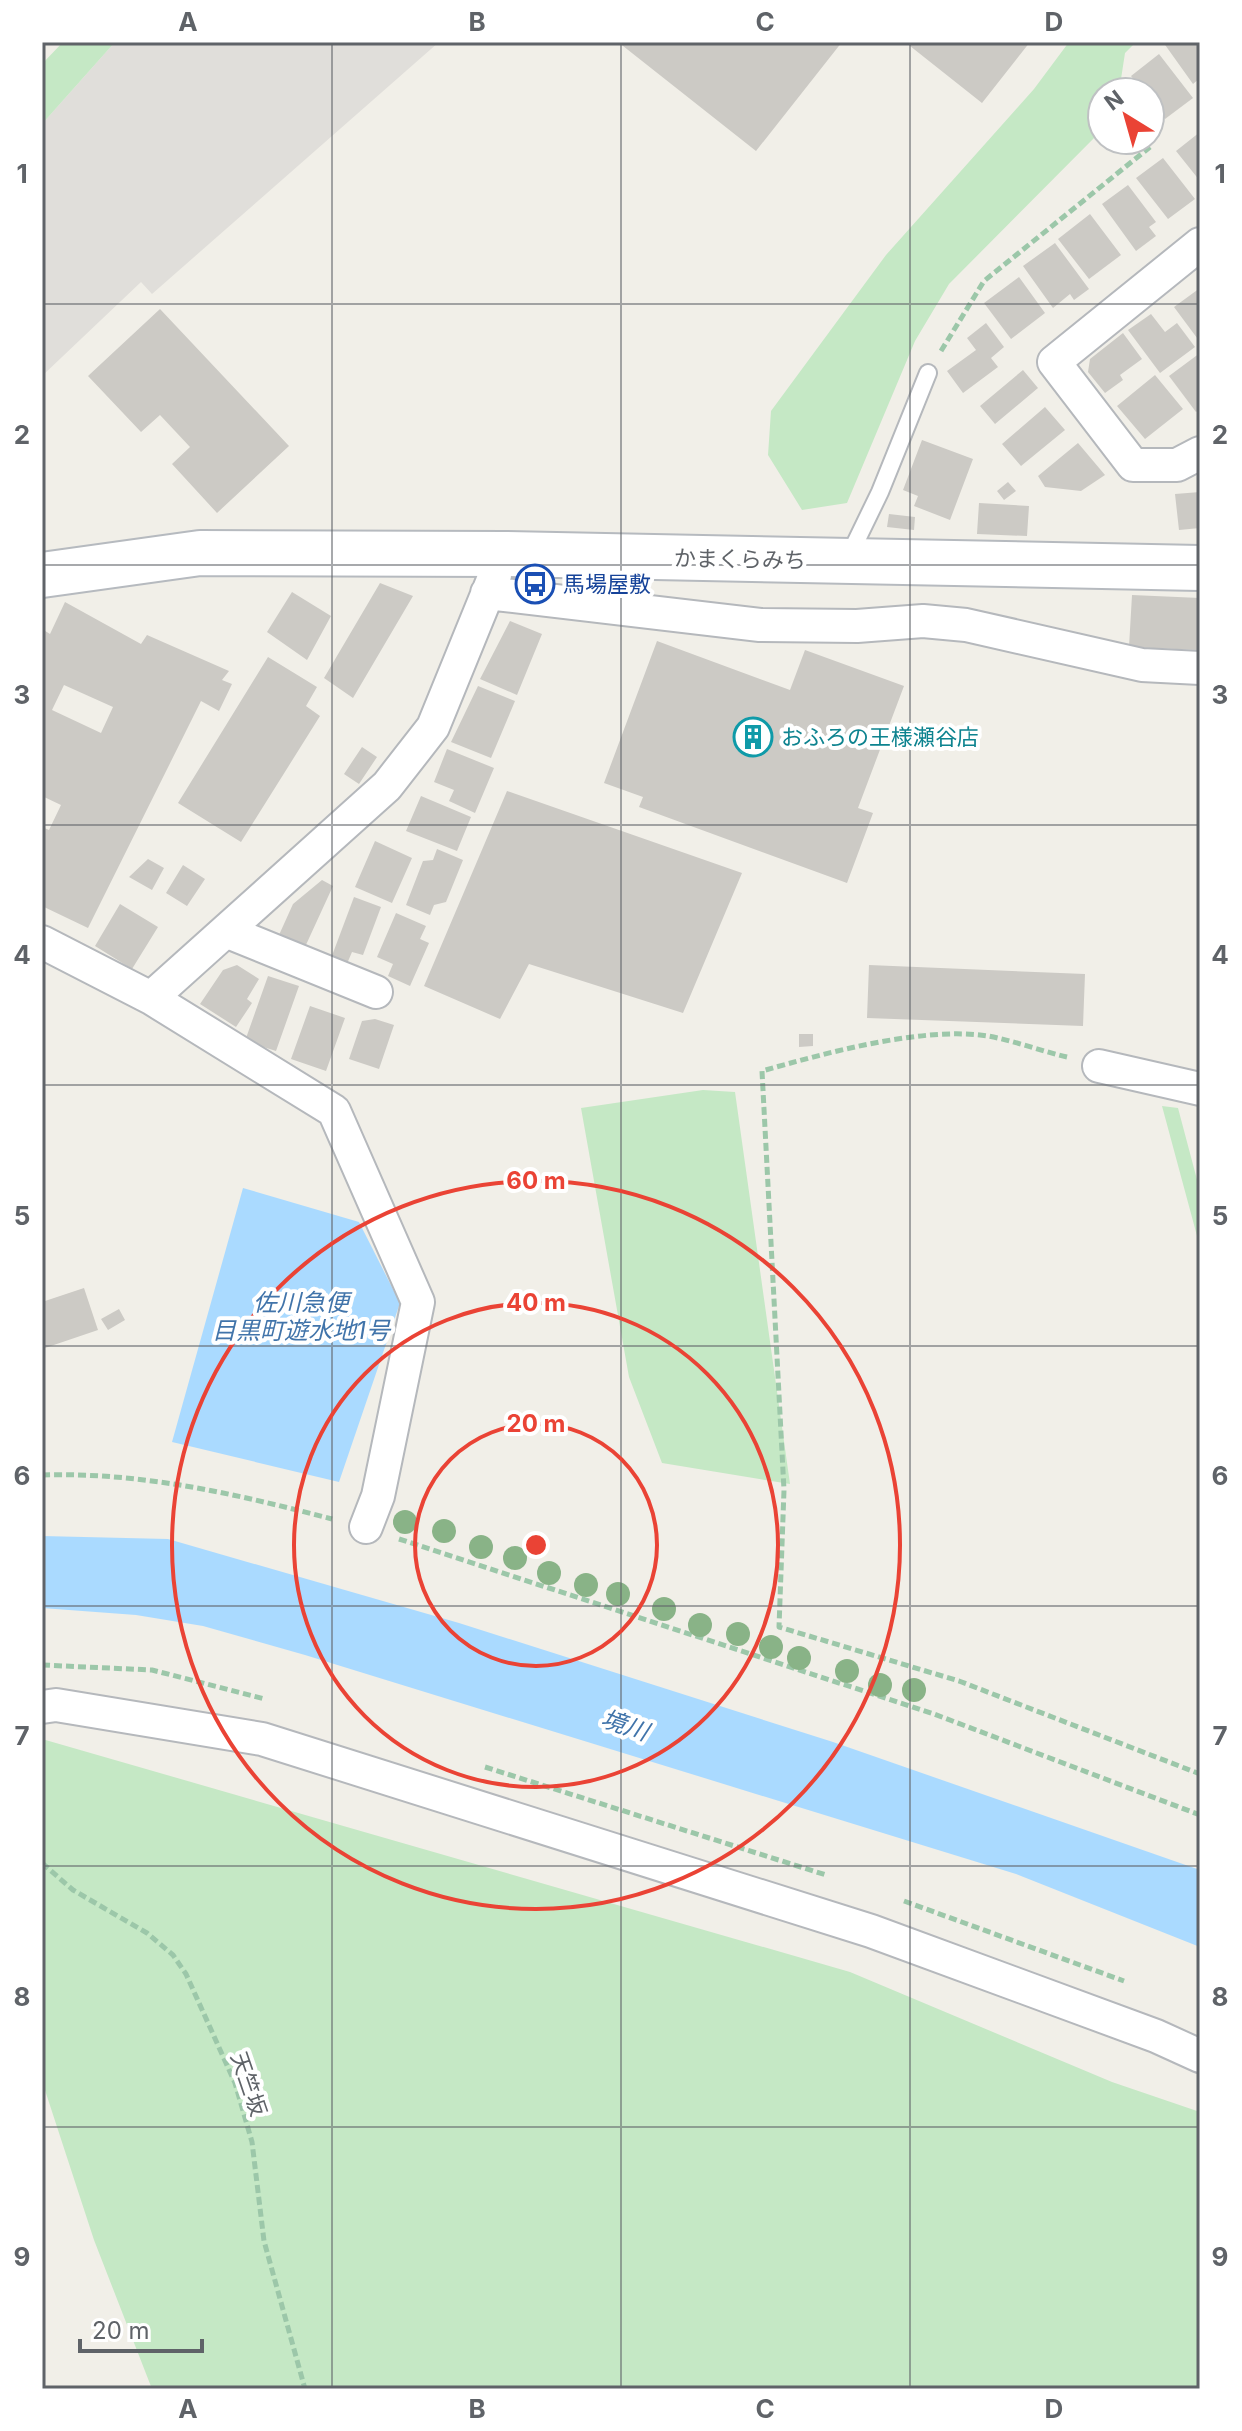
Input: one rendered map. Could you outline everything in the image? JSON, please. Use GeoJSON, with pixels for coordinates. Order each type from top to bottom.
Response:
{"type":"FeatureCollection","features":[{"type":"Feature","properties":{"kind":"main road","name":"かまくらみち"},"geometry":{"type":"LineString","coordinates":[[42,575],[200,553],[496,573],[846,561],[1200,568]]}},
{"type":"Feature","properties":{"kind":"street"},"geometry":{"type":"LineString","coordinates":[[1200,244],[1054,362],[1133,465],[1177,465],[1200,453]]}},
{"type":"Feature","properties":{"kind":"street"},"geometry":{"type":"LineString","coordinates":[[151,998],[387,786],[433,727],[496,573],[760,625],[857,626],[923,621],[966,625],[1142,665],[1200,668]]}},
{"type":"Feature","properties":{"kind":"street"},"geometry":{"type":"LineString","coordinates":[[228,932],[376,992]]}},
{"type":"Feature","properties":{"kind":"street"},"geometry":{"type":"LineString","coordinates":[[42,942],[151,998],[334,1111],[418,1302],[378,1496],[366,1527]]}},
{"type":"Feature","properties":{"kind":"street"},"geometry":{"type":"LineString","coordinates":[[1099,1066],[1200,1089]]}},
{"type":"Feature","properties":{"kind":"street"},"geometry":{"type":"LineString","coordinates":[[42,1707],[56,1705],[262,1739],[871,1931],[1156,2036],[1200,2056]]}},
{"type":"Feature","properties":{"kind":"lane"},"geometry":{"type":"LineString","coordinates":[[846,561],[880,492],[928,373]]}},
{"type":"Feature","properties":{"kind":"path"},"geometry":{"type":"LineString","coordinates":[[928,373],[984,281],[1139,156]]}},
{"type":"Feature","properties":{"kind":"path"},"geometry":{"type":"LineString","coordinates":[[1099,1066],[989,1036],[952,1033],[835,1051],[762,1071],[784,1490],[779,1627],[959,1681],[1200,1774]]}},
{"type":"Feature","properties":{"kind":"path"},"geometry":{"type":"LineString","coordinates":[[42,1475],[123,1475],[207,1488],[366,1527],[934,1714],[1200,1815]]}},
{"type":"Feature","properties":{"kind":"path","name":"天竺坂"},"geometry":{"type":"LineString","coordinates":[[42,1863],[73,1890],[147,1933],[173,1955],[186,1974],[235,2083],[252,2142],[264,2241],[305,2389]]}},
{"type":"Feature","properties":{"kind":"shaded area"},"geometry":{"type":"Polygon","coordinates":[[[115,42],[439,42],[152,294],[141,282],[42,376],[42,124],[115,42]]]}},
{"type":"Feature","properties":{"kind":"green space"},"geometry":{"type":"Polygon","coordinates":[[[63,42],[115,42],[42,124],[42,64],[63,42]]]}},
{"type":"Feature","properties":{"kind":"green space"},"geometry":{"type":"Polygon","coordinates":[[[1069,42],[1136,42],[1125,53],[1121,76],[1086,76],[1086,146],[949,284],[915,341],[847,503],[802,510],[768,455],[771,411],[886,255],[1034,89],[1069,42]]]}},
{"type":"Feature","properties":{"kind":"green space"},"geometry":{"type":"Polygon","coordinates":[[[703,1090],[735,1092],[790,1484],[662,1463],[629,1377],[581,1108],[703,1090]]]}},
{"type":"Feature","properties":{"kind":"green space"},"geometry":{"type":"Polygon","coordinates":[[[1162,1106],[1178,1108],[1200,1191],[1200,1247],[1162,1106]]]}},
{"type":"Feature","properties":{"kind":"green space"},"geometry":{"type":"Polygon","coordinates":[[[42,1739],[850,1972],[1112,2082],[1200,2112],[1200,2389],[152,2389],[94,2240],[42,2081],[42,1739]]]}},
{"type":"Feature","properties":{"kind":"water","name":"佐川急便 目黒町遊水地1号"},"geometry":{"type":"Polygon","coordinates":[[[243,1188],[359,1222],[400,1303],[339,1482],[172,1442],[243,1188]]]}},
{"type":"Feature","properties":{"kind":"water","name":"境川"},"geometry":{"type":"Polygon","coordinates":[[[42,1536],[168,1539],[459,1623],[833,1742],[1200,1870],[1200,1947],[1016,1874],[305,1655],[203,1626],[136,1615],[42,1608],[42,1536]]]}},
{"type":"Feature","properties":{"kind":"building"},"geometry":{"type":"Polygon","coordinates":[[[618,42],[842,42],[756,151],[618,42]]]}},
{"type":"Feature","properties":{"kind":"building"},"geometry":{"type":"Polygon","coordinates":[[[905,42],[1030,42],[982,103],[905,42]]]}},
{"type":"Feature","properties":{"kind":"building"},"geometry":{"type":"Polygon","coordinates":[[[1163,42],[1200,42],[1200,78],[1193,84],[1163,42]]]}},
{"type":"Feature","properties":{"kind":"building"},"geometry":{"type":"Polygon","coordinates":[[[1159,54],[1193,98],[1166,118],[1166,76],[1131,76],[1159,54]]]}},
{"type":"Feature","properties":{"kind":"building"},"geometry":{"type":"Polygon","coordinates":[[[1200,132],[1200,181],[1176,151],[1200,132]]]}},
{"type":"Feature","properties":{"kind":"building"},"geometry":{"type":"Polygon","coordinates":[[[1163,158],[1195,199],[1168,219],[1136,178],[1163,158]]]}},
{"type":"Feature","properties":{"kind":"building"},"geometry":{"type":"Polygon","coordinates":[[[1128,185],[1156,222],[1149,227],[1156,236],[1136,251],[1102,204],[1128,185]]]}},
{"type":"Feature","properties":{"kind":"building"},"geometry":{"type":"Polygon","coordinates":[[[1090,214],[1121,255],[1089,279],[1058,239],[1090,214]]]}},
{"type":"Feature","properties":{"kind":"building"},"geometry":{"type":"Polygon","coordinates":[[[1055,243],[1089,289],[1074,300],[1070,294],[1053,308],[1023,266],[1055,243]]]}},
{"type":"Feature","properties":{"kind":"building"},"geometry":{"type":"Polygon","coordinates":[[[1019,277],[1045,313],[1011,339],[984,303],[1019,277]]]}},
{"type":"Feature","properties":{"kind":"building"},"geometry":{"type":"Polygon","coordinates":[[[1200,288],[1200,342],[1174,307],[1200,288]]]}},
{"type":"Feature","properties":{"kind":"building"},"geometry":{"type":"Polygon","coordinates":[[[160,309],[289,446],[217,513],[172,464],[190,447],[160,415],[141,432],[88,376],[160,309]]]}},
{"type":"Feature","properties":{"kind":"building"},"geometry":{"type":"Polygon","coordinates":[[[1151,314],[1165,332],[1177,323],[1195,347],[1160,373],[1128,330],[1151,314]]]}},
{"type":"Feature","properties":{"kind":"building"},"geometry":{"type":"Polygon","coordinates":[[[986,323],[1004,347],[991,358],[998,367],[963,393],[947,371],[976,350],[967,338],[986,323]]]}},
{"type":"Feature","properties":{"kind":"building"},"geometry":{"type":"Polygon","coordinates":[[[1123,333],[1142,359],[1120,375],[1123,380],[1105,393],[1088,372],[1090,359],[1123,333]]]}},
{"type":"Feature","properties":{"kind":"building"},"geometry":{"type":"Polygon","coordinates":[[[1200,353],[1200,409],[1196,412],[1169,376],[1200,353]]]}},
{"type":"Feature","properties":{"kind":"building"},"geometry":{"type":"Polygon","coordinates":[[[1023,370],[1038,388],[995,424],[980,406],[1023,370]]]}},
{"type":"Feature","properties":{"kind":"building"},"geometry":{"type":"Polygon","coordinates":[[[1155,375],[1183,409],[1145,439],[1117,406],[1155,375]]]}},
{"type":"Feature","properties":{"kind":"building"},"geometry":{"type":"Polygon","coordinates":[[[1045,407],[1065,430],[1021,466],[1002,444],[1045,407]]]}},
{"type":"Feature","properties":{"kind":"building"},"geometry":{"type":"Polygon","coordinates":[[[922,440],[973,459],[950,520],[914,506],[918,496],[903,490],[922,440]]]}},
{"type":"Feature","properties":{"kind":"building"},"geometry":{"type":"Polygon","coordinates":[[[1078,443],[1105,475],[1081,491],[1045,487],[1038,476],[1078,443]]]}},
{"type":"Feature","properties":{"kind":"building"},"geometry":{"type":"Polygon","coordinates":[[[1008,482],[1016,491],[1004,500],[997,491],[1008,482]]]}},
{"type":"Feature","properties":{"kind":"building"},"geometry":{"type":"Polygon","coordinates":[[[1200,492],[1200,528],[1179,530],[1175,494],[1200,492]]]}},
{"type":"Feature","properties":{"kind":"building"},"geometry":{"type":"Polygon","coordinates":[[[979,503],[1029,506],[1027,536],[977,534],[979,503]]]}},
{"type":"Feature","properties":{"kind":"building"},"geometry":{"type":"Polygon","coordinates":[[[889,514],[915,517],[914,530],[887,527],[889,514]]]}},
{"type":"Feature","properties":{"kind":"building"},"geometry":{"type":"Polygon","coordinates":[[[380,583],[413,596],[353,698],[324,678],[380,583]]]}},
{"type":"Feature","properties":{"kind":"building"},"geometry":{"type":"Polygon","coordinates":[[[292,592],[331,616],[307,660],[267,632],[292,592]]]}},
{"type":"Feature","properties":{"kind":"building"},"geometry":{"type":"Polygon","coordinates":[[[1132,595],[1200,598],[1200,650],[1129,647],[1132,595]]]}},
{"type":"Feature","properties":{"kind":"building"},"geometry":{"type":"Polygon","coordinates":[[[65,602],[141,644],[147,635],[229,671],[222,680],[232,684],[219,711],[201,701],[88,928],[42,906],[42,827],[49,830],[61,805],[42,796],[42,629],[50,634],[65,602]],[[64,685],[52,710],[101,733],[113,707],[64,685]]]}},
{"type":"Feature","properties":{"kind":"building"},"geometry":{"type":"Polygon","coordinates":[[[510,621],[542,634],[517,695],[480,679],[510,621]]]}},
{"type":"Feature","properties":{"kind":"building","name":"おふろの王様瀬谷店"},"geometry":{"type":"Polygon","coordinates":[[[657,641],[790,690],[805,650],[904,686],[858,808],[873,813],[847,883],[639,807],[643,797],[604,783],[657,641]]]}},
{"type":"Feature","properties":{"kind":"building"},"geometry":{"type":"Polygon","coordinates":[[[268,657],[317,687],[306,706],[320,716],[241,842],[178,803],[268,657]]]}},
{"type":"Feature","properties":{"kind":"building"},"geometry":{"type":"Polygon","coordinates":[[[478,686],[515,701],[491,758],[451,742],[478,686]]]}},
{"type":"Feature","properties":{"kind":"building"},"geometry":{"type":"Polygon","coordinates":[[[362,747],[377,757],[359,784],[344,774],[362,747]]]}},
{"type":"Feature","properties":{"kind":"building"},"geometry":{"type":"Polygon","coordinates":[[[447,749],[494,768],[475,813],[449,801],[454,790],[434,782],[447,749]]]}},
{"type":"Feature","properties":{"kind":"building"},"geometry":{"type":"Polygon","coordinates":[[[507,791],[742,873],[683,1013],[529,964],[500,1019],[424,986],[507,791]]]}},
{"type":"Feature","properties":{"kind":"building"},"geometry":{"type":"Polygon","coordinates":[[[421,796],[471,817],[457,851],[406,831],[421,796]]]}},
{"type":"Feature","properties":{"kind":"building"},"geometry":{"type":"Polygon","coordinates":[[[375,841],[412,858],[392,903],[355,887],[375,841]]]}},
{"type":"Feature","properties":{"kind":"building"},"geometry":{"type":"Polygon","coordinates":[[[437,849],[463,860],[446,902],[434,905],[430,915],[406,905],[423,861],[433,860],[437,849]]]}},
{"type":"Feature","properties":{"kind":"building"},"geometry":{"type":"Polygon","coordinates":[[[148,859],[164,868],[152,890],[129,877],[148,859]]]}},
{"type":"Feature","properties":{"kind":"building"},"geometry":{"type":"Polygon","coordinates":[[[183,865],[205,879],[187,906],[166,893],[183,865]]]}},
{"type":"Feature","properties":{"kind":"building"},"geometry":{"type":"Polygon","coordinates":[[[322,880],[333,886],[305,947],[279,935],[293,904],[322,880]]]}},
{"type":"Feature","properties":{"kind":"building"},"geometry":{"type":"Polygon","coordinates":[[[354,897],[381,907],[363,955],[352,952],[346,966],[330,961],[354,897]]]}},
{"type":"Feature","properties":{"kind":"building"},"geometry":{"type":"Polygon","coordinates":[[[120,904],[158,927],[132,969],[95,946],[120,904]]]}},
{"type":"Feature","properties":{"kind":"building"},"geometry":{"type":"Polygon","coordinates":[[[396,913],[426,926],[420,939],[429,943],[410,986],[388,976],[393,964],[377,957],[396,913]]]}},
{"type":"Feature","properties":{"kind":"building"},"geometry":{"type":"Polygon","coordinates":[[[237,965],[259,979],[247,999],[252,1003],[236,1027],[200,1004],[223,970],[237,965]]]}},
{"type":"Feature","properties":{"kind":"building"},"geometry":{"type":"Polygon","coordinates":[[[869,965],[1085,974],[1083,1026],[867,1018],[869,965]]]}},
{"type":"Feature","properties":{"kind":"building"},"geometry":{"type":"Polygon","coordinates":[[[268,976],[299,986],[276,1051],[245,1041],[268,976]]]}},
{"type":"Feature","properties":{"kind":"building"},"geometry":{"type":"Polygon","coordinates":[[[310,1006],[345,1018],[326,1071],[291,1059],[310,1006]]]}},
{"type":"Feature","properties":{"kind":"building"},"geometry":{"type":"Polygon","coordinates":[[[375,1019],[394,1025],[379,1069],[349,1059],[362,1021],[375,1019]]]}},
{"type":"Feature","properties":{"kind":"building"},"geometry":{"type":"Polygon","coordinates":[[[799,1034],[813,1034],[813,1046],[799,1047],[799,1034]]]}},
{"type":"Feature","properties":{"kind":"building"},"geometry":{"type":"Polygon","coordinates":[[[84,1288],[98,1330],[42,1349],[42,1302],[84,1288]]]}},
{"type":"Feature","properties":{"kind":"building"},"geometry":{"type":"Polygon","coordinates":[[[119,1309],[125,1320],[108,1330],[101,1319],[119,1309]]]}},
{"type":"Feature","properties":{"kind":"place","name":"馬場屋敷"},"geometry":{"type":"Point","coordinates":[535,584]}},
{"type":"Feature","properties":{"kind":"place","name":"おふろの王様瀬谷店"},"geometry":{"type":"Point","coordinates":[753,737]}}]}
